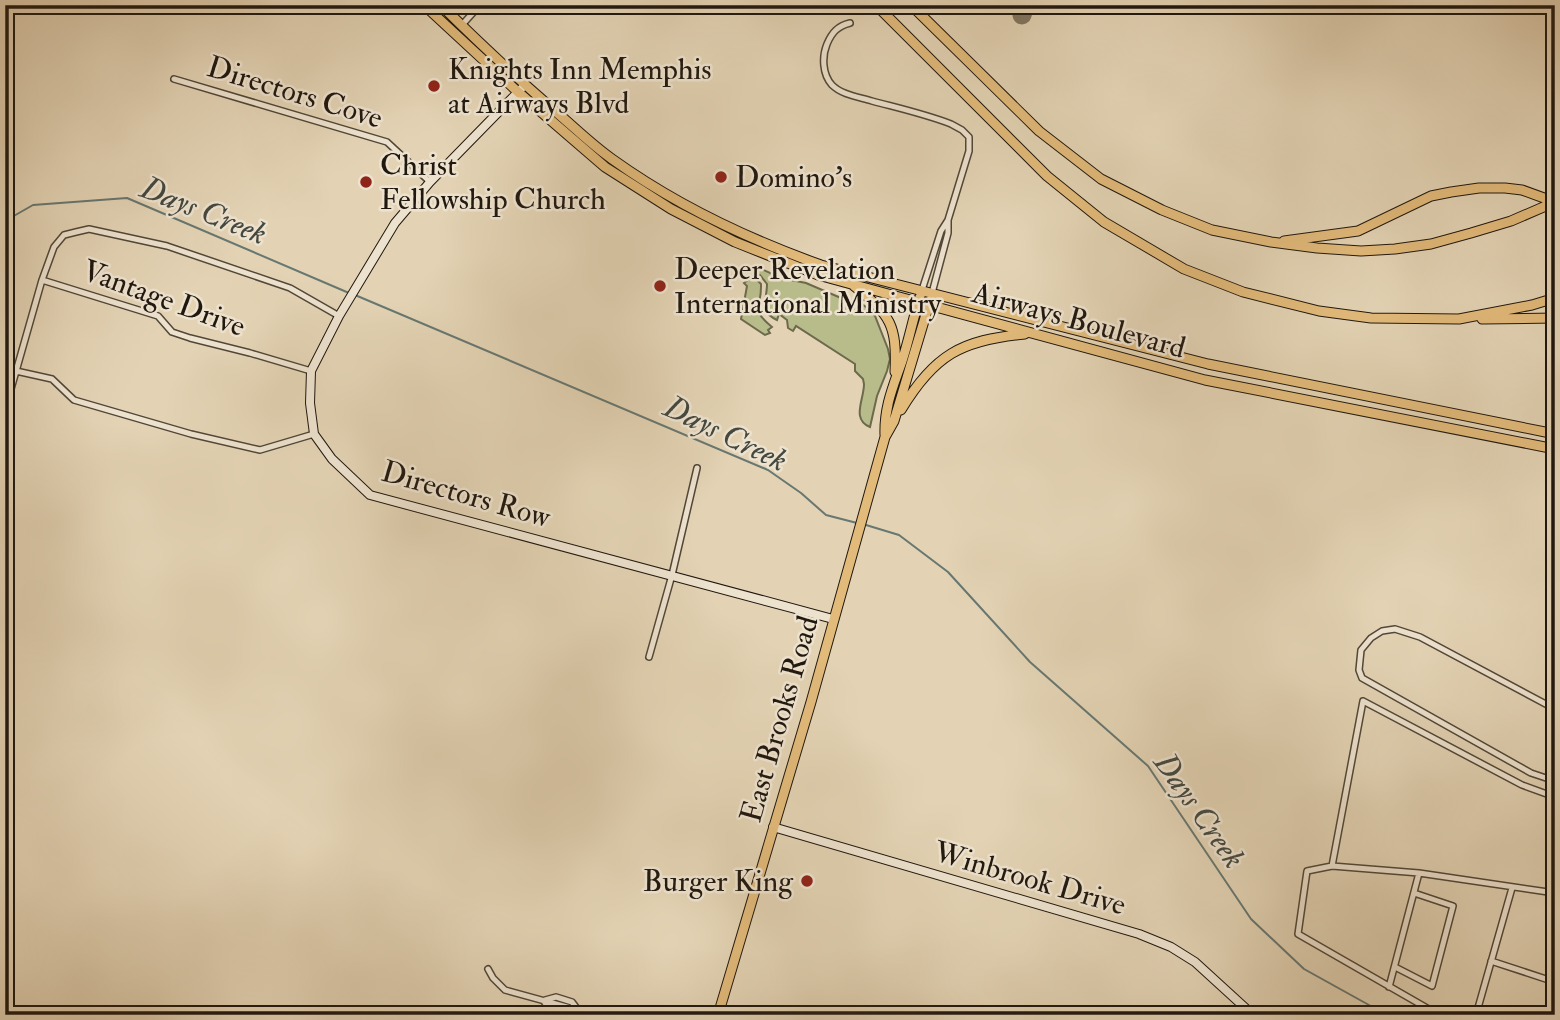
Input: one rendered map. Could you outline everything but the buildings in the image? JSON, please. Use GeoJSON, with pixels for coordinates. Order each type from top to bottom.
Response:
{"type":"FeatureCollection","features":[{"type":"Feature","properties":{"kind":"main road","name":"Airways Boulevard"},"geometry":{"type":"LineString","coordinates":[[424,5],[518,92],[605,167],[671,209],[735,242],[807,271],[1205,380],[1555,449]]}},
{"type":"Feature","properties":{"kind":"main road","name":"Airways Boulevard"},"geometry":{"type":"LineString","coordinates":[[441,5],[525,84],[611,159],[676,200],[740,233],[811,261],[1208,364],[1555,434]]}},
{"type":"Feature","properties":{"kind":"main road"},"geometry":{"type":"LineString","coordinates":[[876,5],[1047,176],[1104,222],[1184,268],[1243,292],[1320,311],[1371,317],[1555,318]]}},
{"type":"Feature","properties":{"kind":"main road"},"geometry":{"type":"LineString","coordinates":[[911,5],[1039,131],[1101,179],[1162,210],[1212,230],[1317,248],[1361,251],[1395,249],[1431,244],[1511,221],[1555,202]]}},
{"type":"Feature","properties":{"kind":"main road"},"geometry":{"type":"LineString","coordinates":[[1271,242],[1357,231],[1431,196],[1479,188],[1522,190],[1555,202]]}},
{"type":"Feature","properties":{"kind":"main road"},"geometry":{"type":"LineString","coordinates":[[807,271],[811,261]]}},
{"type":"Feature","properties":{"kind":"main road"},"geometry":{"type":"LineString","coordinates":[[850,283],[877,306],[889,323],[896,347],[895,377]]}},
{"type":"Feature","properties":{"kind":"main road","name":"East Brooks Road"},"geometry":{"type":"LineString","coordinates":[[885,437],[884,417],[895,377],[918,301],[927,292]]}},
{"type":"Feature","properties":{"kind":"main road","name":"East Brooks Road"},"geometry":{"type":"LineString","coordinates":[[718,1015],[811,702],[885,437],[894,421],[929,305],[927,292]]}},
{"type":"Feature","properties":{"kind":"main road"},"geometry":{"type":"LineString","coordinates":[[1459,319],[1555,298]]}},
{"type":"Feature","properties":{"kind":"main road"},"geometry":{"type":"LineString","coordinates":[[894,421],[916,385],[947,356],[985,340],[1031,334]]}},
{"type":"Feature","properties":{"kind":"street"},"geometry":{"type":"LineString","coordinates":[[454,33],[480,5]]}},
{"type":"Feature","properties":{"kind":"street","name":"East Brooks Road"},"geometry":{"type":"LineString","coordinates":[[850,23],[838,27],[824,55],[826,74],[834,87],[845,93],[941,120],[957,127],[968,137],[970,143],[968,158],[948,220],[941,231],[927,292]]}},
{"type":"Feature","properties":{"kind":"street","name":"Directors Cove"},"geometry":{"type":"LineString","coordinates":[[174,79],[387,142],[430,182]]}},
{"type":"Feature","properties":{"kind":"street"},"geometry":{"type":"LineString","coordinates":[[16,371],[52,379],[74,400],[253,449],[267,449],[314,434],[310,403],[311,371],[339,316],[395,223],[430,182],[525,84]]}},
{"type":"Feature","properties":{"kind":"street","name":"East Brooks Road"},"geometry":{"type":"LineString","coordinates":[[927,292],[948,233],[948,220]]}},
{"type":"Feature","properties":{"kind":"street"},"geometry":{"type":"LineString","coordinates":[[5,410],[42,280],[54,247],[64,235],[89,229],[167,246],[290,288],[339,316]]}},
{"type":"Feature","properties":{"kind":"street","name":"Vantage Drive"},"geometry":{"type":"LineString","coordinates":[[42,280],[158,316],[172,332],[311,371]]}},
{"type":"Feature","properties":{"kind":"street","name":"Directors Row"},"geometry":{"type":"LineString","coordinates":[[314,434],[332,459],[370,495],[833,619]]}},
{"type":"Feature","properties":{"kind":"street"},"geometry":{"type":"LineString","coordinates":[[649,657],[672,575],[697,468]]}},
{"type":"Feature","properties":{"kind":"street"},"geometry":{"type":"LineString","coordinates":[[1555,709],[1420,638],[1395,629],[1381,631],[1361,650],[1359,670],[1362,678],[1531,773],[1555,781]]}},
{"type":"Feature","properties":{"kind":"street"},"geometry":{"type":"LineString","coordinates":[[1332,866],[1363,701],[1522,785],[1555,797]]}},
{"type":"Feature","properties":{"kind":"street","name":"Winbrook Drive"},"geometry":{"type":"LineString","coordinates":[[773,827],[1139,934],[1171,947],[1195,962],[1253,1015]]}},
{"type":"Feature","properties":{"kind":"street"},"geometry":{"type":"LineString","coordinates":[[1439,1015],[1298,934],[1307,871],[1332,866],[1419,873],[1555,893]]}},
{"type":"Feature","properties":{"kind":"street"},"geometry":{"type":"LineString","coordinates":[[1389,987],[1419,873]]}},
{"type":"Feature","properties":{"kind":"street"},"geometry":{"type":"LineString","coordinates":[[1476,1015],[1512,888]]}},
{"type":"Feature","properties":{"kind":"street"},"geometry":{"type":"LineString","coordinates":[[1395,967],[1432,986],[1453,906],[1414,893]]}},
{"type":"Feature","properties":{"kind":"street"},"geometry":{"type":"LineString","coordinates":[[1491,961],[1555,982]]}},
{"type":"Feature","properties":{"kind":"street"},"geometry":{"type":"LineString","coordinates":[[488,968],[493,978],[505,990],[543,1001],[552,1009],[569,1013],[578,1010],[596,1015]]}},
{"type":"Feature","properties":{"kind":"street"},"geometry":{"type":"LineString","coordinates":[[543,1001],[556,997],[572,1002],[578,1010]]}},
{"type":"Feature","properties":{"kind":"green space"},"geometry":{"type":"Polygon","coordinates":[[[755,266],[781,278],[806,283],[841,298],[859,302],[875,316],[890,359],[870,427],[861,419],[864,384],[855,371],[855,364],[796,326],[793,331],[788,328],[787,320],[779,314],[777,320],[771,317],[765,309],[767,284],[760,275],[752,272],[755,266]]]}},
{"type":"Feature","properties":{"kind":"green space"},"geometry":{"type":"Polygon","coordinates":[[[749,279],[756,279],[761,284],[759,312],[772,327],[768,330],[770,333],[765,335],[741,319],[747,286],[744,283],[749,279]]]}},
{"type":"Feature","properties":{"kind":"waterway","name":"Days Creek"},"geometry":{"type":"LineString","coordinates":[[5,221],[33,205],[127,198],[349,293]]}},
{"type":"Feature","properties":{"kind":"waterway","name":"Days Creek"},"geometry":{"type":"LineString","coordinates":[[355,295],[768,470],[826,515],[857,523]]}},
{"type":"Feature","properties":{"kind":"waterway","name":"Days Creek"},"geometry":{"type":"LineString","coordinates":[[866,525],[899,535],[948,572],[1030,662],[1148,766],[1251,919],[1304,969],[1387,1015]]}},
{"type":"Feature","properties":{"kind":"taxiway"},"geometry":{"type":"LineString","coordinates":[[1022,15],[1025,5]]}},
{"type":"Feature","properties":{"kind":"place","name":"Knights Inn Memphis at Airways Blvd"},"geometry":{"type":"Point","coordinates":[434,86]}},
{"type":"Feature","properties":{"kind":"place","name":"Domino's"},"geometry":{"type":"Point","coordinates":[721,177]}},
{"type":"Feature","properties":{"kind":"place","name":"Christ Fellowship Church"},"geometry":{"type":"Point","coordinates":[366,182]}},
{"type":"Feature","properties":{"kind":"place","name":"Deeper Revelation International Ministry"},"geometry":{"type":"Point","coordinates":[660,286]}},
{"type":"Feature","properties":{"kind":"place","name":"Burger King"},"geometry":{"type":"Point","coordinates":[807,881]}}]}
